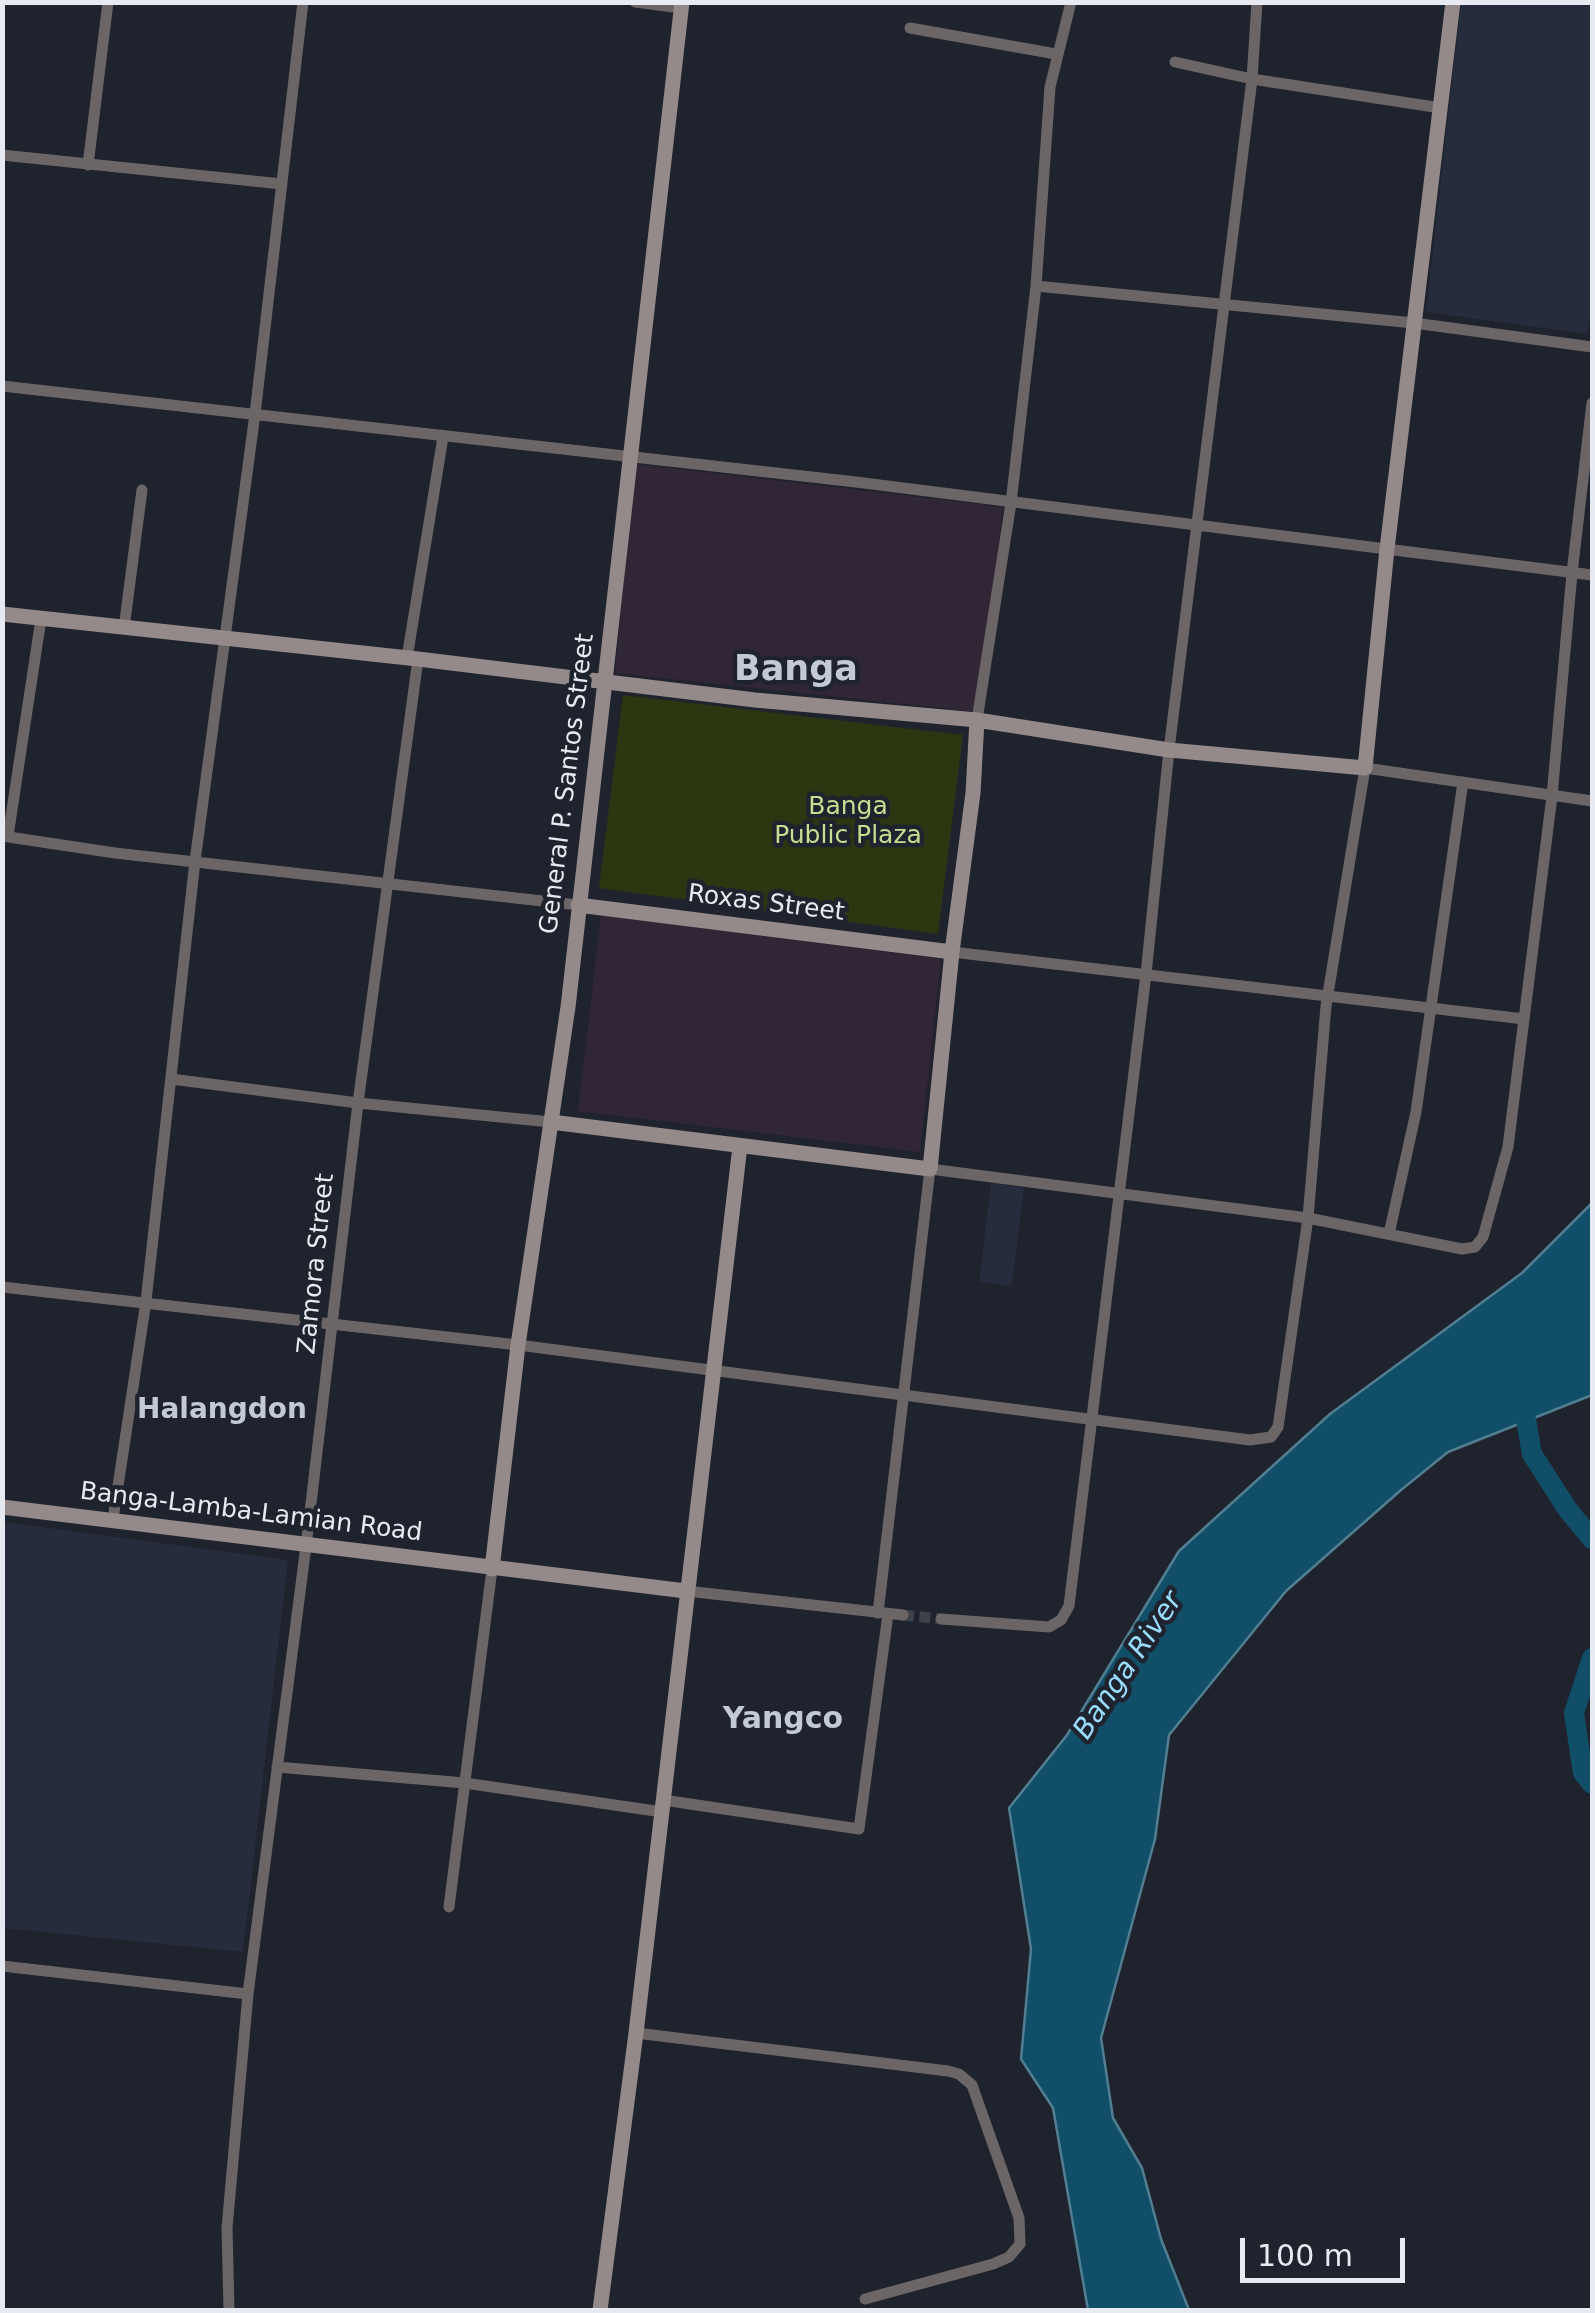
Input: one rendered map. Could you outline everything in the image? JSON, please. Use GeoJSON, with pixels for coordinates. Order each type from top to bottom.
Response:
{"type":"FeatureCollection","features":[{"type":"Feature","properties":{"kind":"main road"},"geometry":{"type":"LineString","coordinates":[[2,614],[413,658],[606,684],[978,720],[1169,750],[1365,768],[1387,549],[1453,2]]}},
{"type":"Feature","properties":{"kind":"main road","name":"General P. Santos Street"},"geometry":{"type":"LineString","coordinates":[[492,1569],[518,1345],[568,1007],[682,5]]}},
{"type":"Feature","properties":{"kind":"main road"},"geometry":{"type":"LineString","coordinates":[[550,1122],[930,1169],[978,720]]}},
{"type":"Feature","properties":{"kind":"main road","name":"Roxas Street"},"geometry":{"type":"LineString","coordinates":[[578,904],[952,952]]}},
{"type":"Feature","properties":{"kind":"main road"},"geometry":{"type":"LineString","coordinates":[[600,2310],[740,1146]]}},
{"type":"Feature","properties":{"kind":"main road","name":"Banga-Lamba-Lamian Road"},"geometry":{"type":"LineString","coordinates":[[2,1508],[686,1592]]}},
{"type":"Feature","properties":{"kind":"street"},"geometry":{"type":"LineString","coordinates":[[88,165],[108,2]]}},
{"type":"Feature","properties":{"kind":"street"},"geometry":{"type":"LineString","coordinates":[[113,1519],[146,1301],[195,862],[255,414],[303,2]]}},
{"type":"Feature","properties":{"kind":"street"},"geometry":{"type":"LineString","coordinates":[[635,2],[682,5]]}},
{"type":"Feature","properties":{"kind":"street"},"geometry":{"type":"LineString","coordinates":[[978,720],[1012,504],[1036,286],[1050,87],[1071,2]]}},
{"type":"Feature","properties":{"kind":"street"},"geometry":{"type":"LineString","coordinates":[[941,1619],[1038,1628],[1056,1624],[1067,1614],[1146,974],[1258,2]]}},
{"type":"Feature","properties":{"kind":"street"},"geometry":{"type":"LineString","coordinates":[[910,28],[1056,54]]}},
{"type":"Feature","properties":{"kind":"street"},"geometry":{"type":"LineString","coordinates":[[1175,62],[1441,108]]}},
{"type":"Feature","properties":{"kind":"street"},"geometry":{"type":"LineString","coordinates":[[2,155],[282,184]]}},
{"type":"Feature","properties":{"kind":"street"},"geometry":{"type":"LineString","coordinates":[[1036,286],[1414,322],[1592,347]]}},
{"type":"Feature","properties":{"kind":"street"},"geometry":{"type":"LineString","coordinates":[[2,386],[1197,524],[1592,575]]}},
{"type":"Feature","properties":{"kind":"street"},"geometry":{"type":"LineString","coordinates":[[277,1767],[465,1783],[859,1829],[930,1169],[1308,1218],[1468,1250],[1483,1237],[1508,1147],[1552,796],[1592,403]]}},
{"type":"Feature","properties":{"kind":"street","name":"Zamora Street"},"geometry":{"type":"LineString","coordinates":[[229,2310],[227,2228],[248,1994],[443,437]]}},
{"type":"Feature","properties":{"kind":"street"},"geometry":{"type":"LineString","coordinates":[[124,628],[142,490]]}},
{"type":"Feature","properties":{"kind":"street"},"geometry":{"type":"LineString","coordinates":[[5,836],[41,619]]}},
{"type":"Feature","properties":{"kind":"street"},"geometry":{"type":"LineString","coordinates":[[2,1287],[518,1345],[1090,1416],[1250,1440],[1274,1434],[1308,1218],[1326,1006],[1365,768],[1592,801]]}},
{"type":"Feature","properties":{"kind":"street"},"geometry":{"type":"LineString","coordinates":[[1390,1234],[1416,1112],[1463,782]]}},
{"type":"Feature","properties":{"kind":"street","name":"Roxas Street"},"geometry":{"type":"LineString","coordinates":[[5,836],[195,862],[578,904]]}},
{"type":"Feature","properties":{"kind":"street","name":"Roxas Street"},"geometry":{"type":"LineString","coordinates":[[952,952],[1524,1019]]}},
{"type":"Feature","properties":{"kind":"street"},"geometry":{"type":"LineString","coordinates":[[170,1079],[550,1122]]}},
{"type":"Feature","properties":{"kind":"street"},"geometry":{"type":"LineString","coordinates":[[448,1907],[492,1569]]}},
{"type":"Feature","properties":{"kind":"street"},"geometry":{"type":"LineString","coordinates":[[686,1592],[903,1615]]}},
{"type":"Feature","properties":{"kind":"street"},"geometry":{"type":"LineString","coordinates":[[2,1966],[248,1994]]}},
{"type":"Feature","properties":{"kind":"street"},"geometry":{"type":"LineString","coordinates":[[636,2033],[948,2071],[960,2074],[972,2084],[1019,2218],[1020,2244],[1009,2258],[993,2264],[865,2299]]}},
{"type":"Feature","properties":{"kind":"shaded area"},"geometry":{"type":"Polygon","coordinates":[[[1461,3],[1592,3],[1592,294],[1588,334],[1426,312],[1461,3]]]}},
{"type":"Feature","properties":{"kind":"shaded area"},"geometry":{"type":"Polygon","coordinates":[[[635,464],[1003,507],[979,712],[615,673],[635,464]]]}},
{"type":"Feature","properties":{"kind":"shaded area"},"geometry":{"type":"Polygon","coordinates":[[[601,915],[941,959],[920,1152],[578,1111],[601,915]]]}},
{"type":"Feature","properties":{"kind":"shaded area"},"geometry":{"type":"Polygon","coordinates":[[[991,1183],[1024,1188],[1012,1286],[979,1282],[991,1183]]]}},
{"type":"Feature","properties":{"kind":"shaded area"},"geometry":{"type":"Polygon","coordinates":[[[3,1522],[288,1560],[243,1952],[3,1928],[3,1522]]]}},
{"type":"Feature","properties":{"kind":"green space","name":"Banga Public Plaza"},"geometry":{"type":"Polygon","coordinates":[[[623,695],[963,735],[938,934],[599,888],[623,695]]]}},
{"type":"Feature","properties":{"kind":"water","name":"Banga River"},"geometry":{"type":"Polygon","coordinates":[[[1592,1203],[1592,1395],[1448,1452],[1286,1591],[1169,1735],[1155,1839],[1101,2038],[1113,2118],[1142,2168],[1161,2239],[1189,2310],[1088,2310],[1053,2108],[1021,2059],[1031,1949],[1009,1808],[1067,1735],[1179,1551],[1330,1414],[1522,1273],[1592,1203]]]}},
{"type":"Feature","properties":{"kind":"waterway"},"geometry":{"type":"LineString","coordinates":[[1522,1397],[1532,1454],[1592,1539]]}},
{"type":"Feature","properties":{"kind":"waterway"},"geometry":{"type":"LineString","coordinates":[[1592,1658],[1574,1713],[1583,1773],[1592,1784]]}},
{"type":"Feature","properties":{"kind":"tunnel"},"geometry":{"type":"LineString","coordinates":[[903,1615],[941,1619]]}},
{"type":"Feature","properties":{"kind":"district","name":"Banga"},"geometry":{"type":"Point","coordinates":[796,671]}},
{"type":"Feature","properties":{"kind":"district","name":"Halangdon"},"geometry":{"type":"Point","coordinates":[222,1411]}},
{"type":"Feature","properties":{"kind":"district","name":"Yangco"},"geometry":{"type":"Point","coordinates":[783,1720]}}]}
